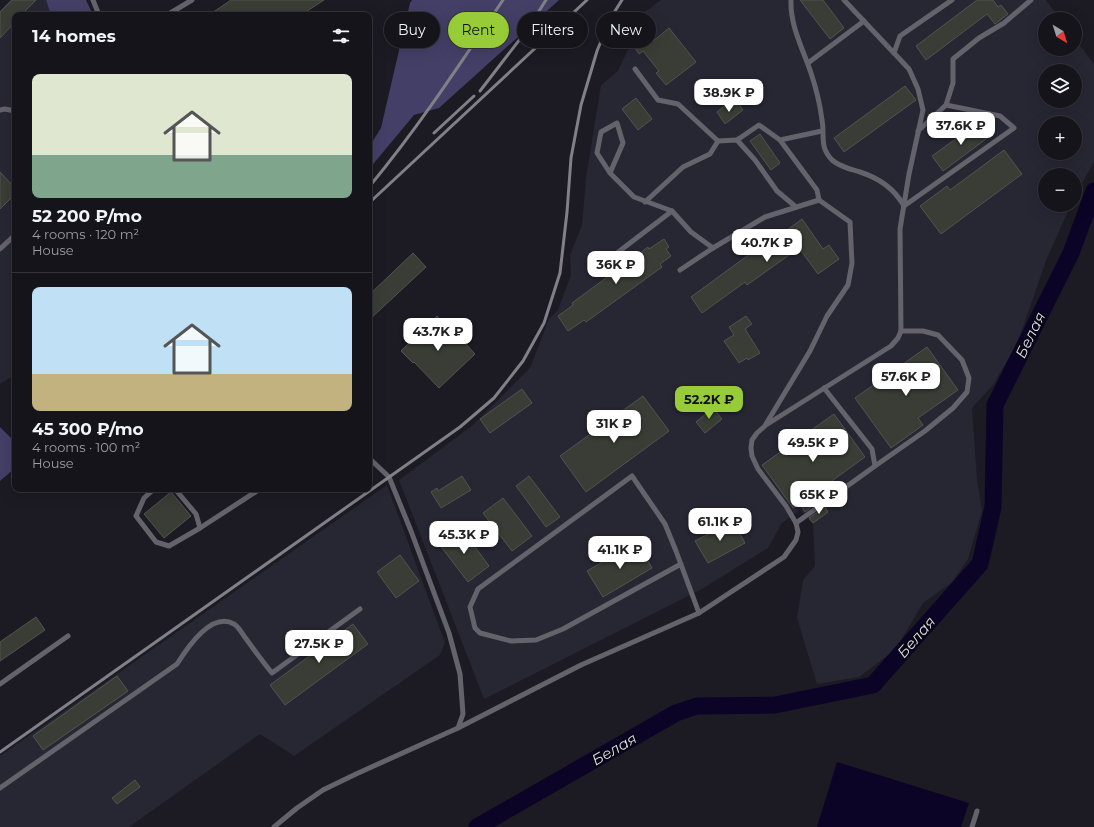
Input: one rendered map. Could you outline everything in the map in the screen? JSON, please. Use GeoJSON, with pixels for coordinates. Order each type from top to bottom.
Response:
{"type":"FeatureCollection","features":[{"type":"Feature","properties":{"kind":"lane"},"geometry":{"type":"LineString","coordinates":[[93,0],[98,12]]}},
{"type":"Feature","properties":{"kind":"lane"},"geometry":{"type":"LineString","coordinates":[[172,12],[192,0]]}},
{"type":"Feature","properties":{"kind":"lane"},"geometry":{"type":"LineString","coordinates":[[791,0],[793,24],[808,63],[817,94],[823,122],[822,131],[824,147],[833,160],[846,168],[871,175],[882,181],[899,196],[904,206]]}},
{"type":"Feature","properties":{"kind":"lane"},"geometry":{"type":"LineString","coordinates":[[766,425],[891,346],[898,338],[901,331],[900,229],[923,110],[918,88],[909,69],[844,0]]}},
{"type":"Feature","properties":{"kind":"lane"},"geometry":{"type":"LineString","coordinates":[[894,53],[900,36],[952,0]]}},
{"type":"Feature","properties":{"kind":"lane"},"geometry":{"type":"LineString","coordinates":[[918,131],[946,105],[953,83],[953,59],[978,38],[1004,22],[1031,0]]}},
{"type":"Feature","properties":{"kind":"lane"},"geometry":{"type":"LineString","coordinates":[[808,63],[864,21]]}},
{"type":"Feature","properties":{"kind":"lane"},"geometry":{"type":"LineString","coordinates":[[274,827],[297,808],[323,790],[400,753],[458,728],[582,665],[699,613],[784,557],[796,540],[798,532],[796,523],[786,506],[758,469],[752,456],[752,440],[766,425],[810,351],[827,316],[848,285],[852,262],[850,222],[819,200],[817,190],[780,140],[760,125],[737,140],[718,140],[678,104],[658,100],[635,69]]}},
{"type":"Feature","properties":{"kind":"lane"},"geometry":{"type":"LineString","coordinates":[[904,206],[1014,128],[1000,116],[946,105]]}},
{"type":"Feature","properties":{"kind":"lane"},"geometry":{"type":"LineString","coordinates":[[0,110],[12,110]]}},
{"type":"Feature","properties":{"kind":"lane"},"geometry":{"type":"LineString","coordinates":[[610,173],[623,143],[618,123],[601,132],[597,153],[610,173],[634,198],[672,211],[691,232],[713,248]]}},
{"type":"Feature","properties":{"kind":"lane"},"geometry":{"type":"LineString","coordinates":[[780,140],[822,131]]}},
{"type":"Feature","properties":{"kind":"lane"},"geometry":{"type":"LineString","coordinates":[[645,202],[683,167],[710,154],[718,140]]}},
{"type":"Feature","properties":{"kind":"lane"},"geometry":{"type":"LineString","coordinates":[[737,140],[755,160],[777,191],[796,207]]}},
{"type":"Feature","properties":{"kind":"lane"},"geometry":{"type":"LineString","coordinates":[[680,270],[713,248],[765,217],[819,200]]}},
{"type":"Feature","properties":{"kind":"lane"},"geometry":{"type":"LineString","coordinates":[[596,269],[672,211]]}},
{"type":"Feature","properties":{"kind":"lane"},"geometry":{"type":"LineString","coordinates":[[0,249],[12,238]]}},
{"type":"Feature","properties":{"kind":"lane"},"geometry":{"type":"LineString","coordinates":[[796,523],[925,431],[952,408],[967,392],[969,378],[962,360],[938,335],[923,331],[901,331]]}},
{"type":"Feature","properties":{"kind":"lane"},"geometry":{"type":"LineString","coordinates":[[824,388],[872,450],[875,466]]}},
{"type":"Feature","properties":{"kind":"lane"},"geometry":{"type":"LineString","coordinates":[[372,461],[389,477],[449,633],[460,674],[463,714],[458,728]]}},
{"type":"Feature","properties":{"kind":"lane"},"geometry":{"type":"LineString","coordinates":[[681,564],[563,629],[536,640],[511,641],[480,633],[475,628],[470,607],[478,589],[632,476],[665,524],[681,564],[699,613]]}},
{"type":"Feature","properties":{"kind":"lane"},"geometry":{"type":"LineString","coordinates":[[151,492],[144,498],[136,516],[156,542],[168,546],[200,528],[255,492]]}},
{"type":"Feature","properties":{"kind":"lane"},"geometry":{"type":"LineString","coordinates":[[178,492],[196,514],[200,528]]}},
{"type":"Feature","properties":{"kind":"lane"},"geometry":{"type":"LineString","coordinates":[[0,788],[177,664],[185,650],[194,640],[214,623],[224,621],[235,624],[272,673],[360,609]]}},
{"type":"Feature","properties":{"kind":"lane"},"geometry":{"type":"LineString","coordinates":[[0,684],[68,636]]}},
{"type":"Feature","properties":{"kind":"lane"},"geometry":{"type":"LineString","coordinates":[[972,827],[977,811]]}},
{"type":"Feature","properties":{"kind":"shaded area"},"geometry":{"type":"Polygon","coordinates":[[[10,0],[46,0],[50,12],[12,12],[12,377],[0,384],[0,11],[10,0]]]}},
{"type":"Feature","properties":{"kind":"shaded area"},"geometry":{"type":"Polygon","coordinates":[[[46,0],[86,0],[92,12],[50,12],[46,0]]]}},
{"type":"Feature","properties":{"kind":"shaded area"},"geometry":{"type":"Polygon","coordinates":[[[412,0],[559,0],[546,12],[517,12],[517,38],[509,45],[509,12],[448,12],[448,48],[506,48],[439,108],[414,115],[372,165],[372,142],[381,128],[400,48],[440,48],[440,12],[408,12],[412,0]]]}},
{"type":"Feature","properties":{"kind":"shaded area"},"geometry":{"type":"Polygon","coordinates":[[[661,0],[1046,0],[1055,12],[1038,12],[1038,56],[1082,56],[1082,48],[1094,64],[1094,162],[1082,183],[1082,168],[1038,168],[1038,212],[1068,212],[1047,258],[1017,344],[993,385],[972,408],[977,480],[982,511],[968,559],[952,582],[923,603],[895,650],[859,677],[817,684],[797,618],[803,580],[815,566],[813,524],[800,510],[782,523],[768,548],[702,589],[484,699],[399,480],[473,425],[530,368],[549,319],[558,310],[571,275],[570,255],[582,225],[586,178],[601,85],[618,71],[629,48],[656,48],[656,12],[645,12],[661,0]]]}},
{"type":"Feature","properties":{"kind":"shaded area"},"geometry":{"type":"Polygon","coordinates":[[[0,427],[12,439],[12,471],[0,481],[0,427]]]}},
{"type":"Feature","properties":{"kind":"shaded area"},"geometry":{"type":"Polygon","coordinates":[[[387,485],[445,643],[440,655],[294,756],[260,734],[129,827],[0,827],[0,756],[387,485]]]}},
{"type":"Feature","properties":{"kind":"shaded area"},"geometry":{"type":"Polygon","coordinates":[[[837,762],[969,803],[961,827],[817,827],[837,762]]]}},
{"type":"Feature","properties":{"kind":"building"},"geometry":{"type":"Polygon","coordinates":[[[12,0],[36,0],[24,12],[12,12],[12,25],[0,38],[0,12],[12,0]]]}},
{"type":"Feature","properties":{"kind":"building"},"geometry":{"type":"Polygon","coordinates":[[[231,0],[324,0],[306,12],[213,12],[231,0]]]}},
{"type":"Feature","properties":{"kind":"building"},"geometry":{"type":"Polygon","coordinates":[[[800,0],[823,0],[844,28],[830,39],[800,0]]]}},
{"type":"Feature","properties":{"kind":"building"},"geometry":{"type":"Polygon","coordinates":[[[977,0],[993,0],[998,7],[1001,5],[1008,14],[995,24],[987,14],[926,60],[916,46],[977,0]]]}},
{"type":"Feature","properties":{"kind":"building"},"geometry":{"type":"Polygon","coordinates":[[[669,28],[696,62],[666,85],[656,73],[659,71],[643,51],[639,54],[635,48],[656,48],[656,39],[669,28]]]}},
{"type":"Feature","properties":{"kind":"building"},"geometry":{"type":"Polygon","coordinates":[[[905,86],[916,100],[844,152],[834,138],[905,86]]]}},
{"type":"Feature","properties":{"kind":"building"},"geometry":{"type":"Polygon","coordinates":[[[636,98],[652,119],[638,130],[622,109],[636,98]]]}},
{"type":"Feature","properties":{"kind":"building"},"geometry":{"type":"Polygon","coordinates":[[[738,103],[743,110],[725,124],[717,112],[727,104],[731,108],[738,103]]]}},
{"type":"Feature","properties":{"kind":"building"},"geometry":{"type":"Polygon","coordinates":[[[979,122],[990,136],[943,171],[932,156],[979,122]]]}},
{"type":"Feature","properties":{"kind":"building"},"geometry":{"type":"Polygon","coordinates":[[[760,134],[780,163],[771,170],[750,141],[760,134]]]}},
{"type":"Feature","properties":{"kind":"building"},"geometry":{"type":"Polygon","coordinates":[[[1004,150],[1022,174],[941,234],[920,206],[947,186],[950,190],[1004,150]]]}},
{"type":"Feature","properties":{"kind":"building"},"geometry":{"type":"Polygon","coordinates":[[[0,172],[12,185],[12,197],[0,209],[0,172]]]}},
{"type":"Feature","properties":{"kind":"building"},"geometry":{"type":"Polygon","coordinates":[[[802,219],[823,249],[829,245],[839,259],[818,274],[799,248],[747,285],[745,282],[702,313],[691,297],[773,237],[775,239],[802,219]]]}},
{"type":"Feature","properties":{"kind":"building"},"geometry":{"type":"Polygon","coordinates":[[[664,239],[669,247],[666,249],[671,256],[660,264],[662,267],[586,322],[584,320],[568,331],[558,316],[573,305],[572,303],[648,247],[649,249],[664,239]]]}},
{"type":"Feature","properties":{"kind":"building"},"geometry":{"type":"Polygon","coordinates":[[[413,253],[426,267],[372,317],[372,292],[413,253]]]}},
{"type":"Feature","properties":{"kind":"building"},"geometry":{"type":"Polygon","coordinates":[[[437,316],[451,331],[453,330],[475,354],[439,388],[401,351],[437,316]]]}},
{"type":"Feature","properties":{"kind":"building"},"geometry":{"type":"Polygon","coordinates":[[[746,316],[752,324],[745,329],[760,353],[739,363],[724,341],[734,335],[729,327],[746,316]]]}},
{"type":"Feature","properties":{"kind":"building"},"geometry":{"type":"Polygon","coordinates":[[[927,347],[958,390],[918,418],[923,425],[891,448],[855,398],[927,347]]]}},
{"type":"Feature","properties":{"kind":"building"},"geometry":{"type":"Polygon","coordinates":[[[522,389],[532,403],[490,433],[480,419],[522,389]]]}},
{"type":"Feature","properties":{"kind":"building"},"geometry":{"type":"Polygon","coordinates":[[[643,396],[669,431],[586,492],[560,456],[643,396]]]}},
{"type":"Feature","properties":{"kind":"building"},"geometry":{"type":"Polygon","coordinates":[[[713,408],[722,419],[705,433],[696,422],[713,408]]]}},
{"type":"Feature","properties":{"kind":"building"},"geometry":{"type":"Polygon","coordinates":[[[834,414],[865,457],[815,493],[820,500],[805,512],[800,504],[793,508],[762,465],[834,414]]]}},
{"type":"Feature","properties":{"kind":"building"},"geometry":{"type":"Polygon","coordinates":[[[462,476],[471,490],[441,508],[431,492],[437,488],[438,491],[462,476]]]}},
{"type":"Feature","properties":{"kind":"building"},"geometry":{"type":"Polygon","coordinates":[[[529,476],[560,517],[546,527],[516,486],[529,476]]]}},
{"type":"Feature","properties":{"kind":"building"},"geometry":{"type":"Polygon","coordinates":[[[171,492],[191,516],[164,538],[144,514],[171,492]]]}},
{"type":"Feature","properties":{"kind":"building"},"geometry":{"type":"Polygon","coordinates":[[[503,498],[532,536],[512,551],[483,513],[503,498]]]}},
{"type":"Feature","properties":{"kind":"building"},"geometry":{"type":"Polygon","coordinates":[[[825,507],[828,512],[813,523],[809,518],[825,507]]]}},
{"type":"Feature","properties":{"kind":"building"},"geometry":{"type":"Polygon","coordinates":[[[733,521],[745,543],[708,563],[695,541],[733,521]]]}},
{"type":"Feature","properties":{"kind":"building"},"geometry":{"type":"Polygon","coordinates":[[[461,528],[489,566],[468,582],[439,544],[461,528]]]}},
{"type":"Feature","properties":{"kind":"building"},"geometry":{"type":"Polygon","coordinates":[[[637,542],[652,568],[603,597],[587,571],[637,542]]]}},
{"type":"Feature","properties":{"kind":"building"},"geometry":{"type":"Polygon","coordinates":[[[400,555],[419,581],[396,598],[377,572],[400,555]]]}},
{"type":"Feature","properties":{"kind":"building"},"geometry":{"type":"Polygon","coordinates":[[[36,617],[45,630],[0,661],[0,642],[36,617]]]}},
{"type":"Feature","properties":{"kind":"building"},"geometry":{"type":"Polygon","coordinates":[[[353,624],[368,644],[285,705],[270,685],[353,624]]]}},
{"type":"Feature","properties":{"kind":"building"},"geometry":{"type":"Polygon","coordinates":[[[117,676],[128,691],[43,750],[33,736],[117,676]]]}},
{"type":"Feature","properties":{"kind":"building"},"geometry":{"type":"Polygon","coordinates":[[[135,780],[140,787],[117,804],[112,798],[135,780]]]}},
{"type":"Feature","properties":{"kind":"waterway","name":"Белая"},"geometry":{"type":"LineString","coordinates":[[477,827],[676,713],[697,706],[775,705],[873,685],[980,564],[993,507],[995,405],[1071,253],[1094,191]]}},
{"type":"Feature","properties":{"kind":"railway"},"geometry":{"type":"LineString","coordinates":[[372,183],[422,119],[503,0]]}},
{"type":"Feature","properties":{"kind":"railway"},"geometry":{"type":"LineString","coordinates":[[480,91],[527,30],[546,0]]}},
{"type":"Feature","properties":{"kind":"railway"},"geometry":{"type":"LineString","coordinates":[[372,200],[587,0]]}},
{"type":"Feature","properties":{"kind":"railway"},"geometry":{"type":"LineString","coordinates":[[372,489],[460,427],[494,398],[523,361],[544,323],[560,273],[571,158],[581,105],[597,51],[610,19],[622,0]]}},
{"type":"Feature","properties":{"kind":"railway"},"geometry":{"type":"LineString","coordinates":[[434,133],[474,96]]}},
{"type":"Feature","properties":{"kind":"railway"},"geometry":{"type":"LineString","coordinates":[[0,752],[368,492]]}}]}
